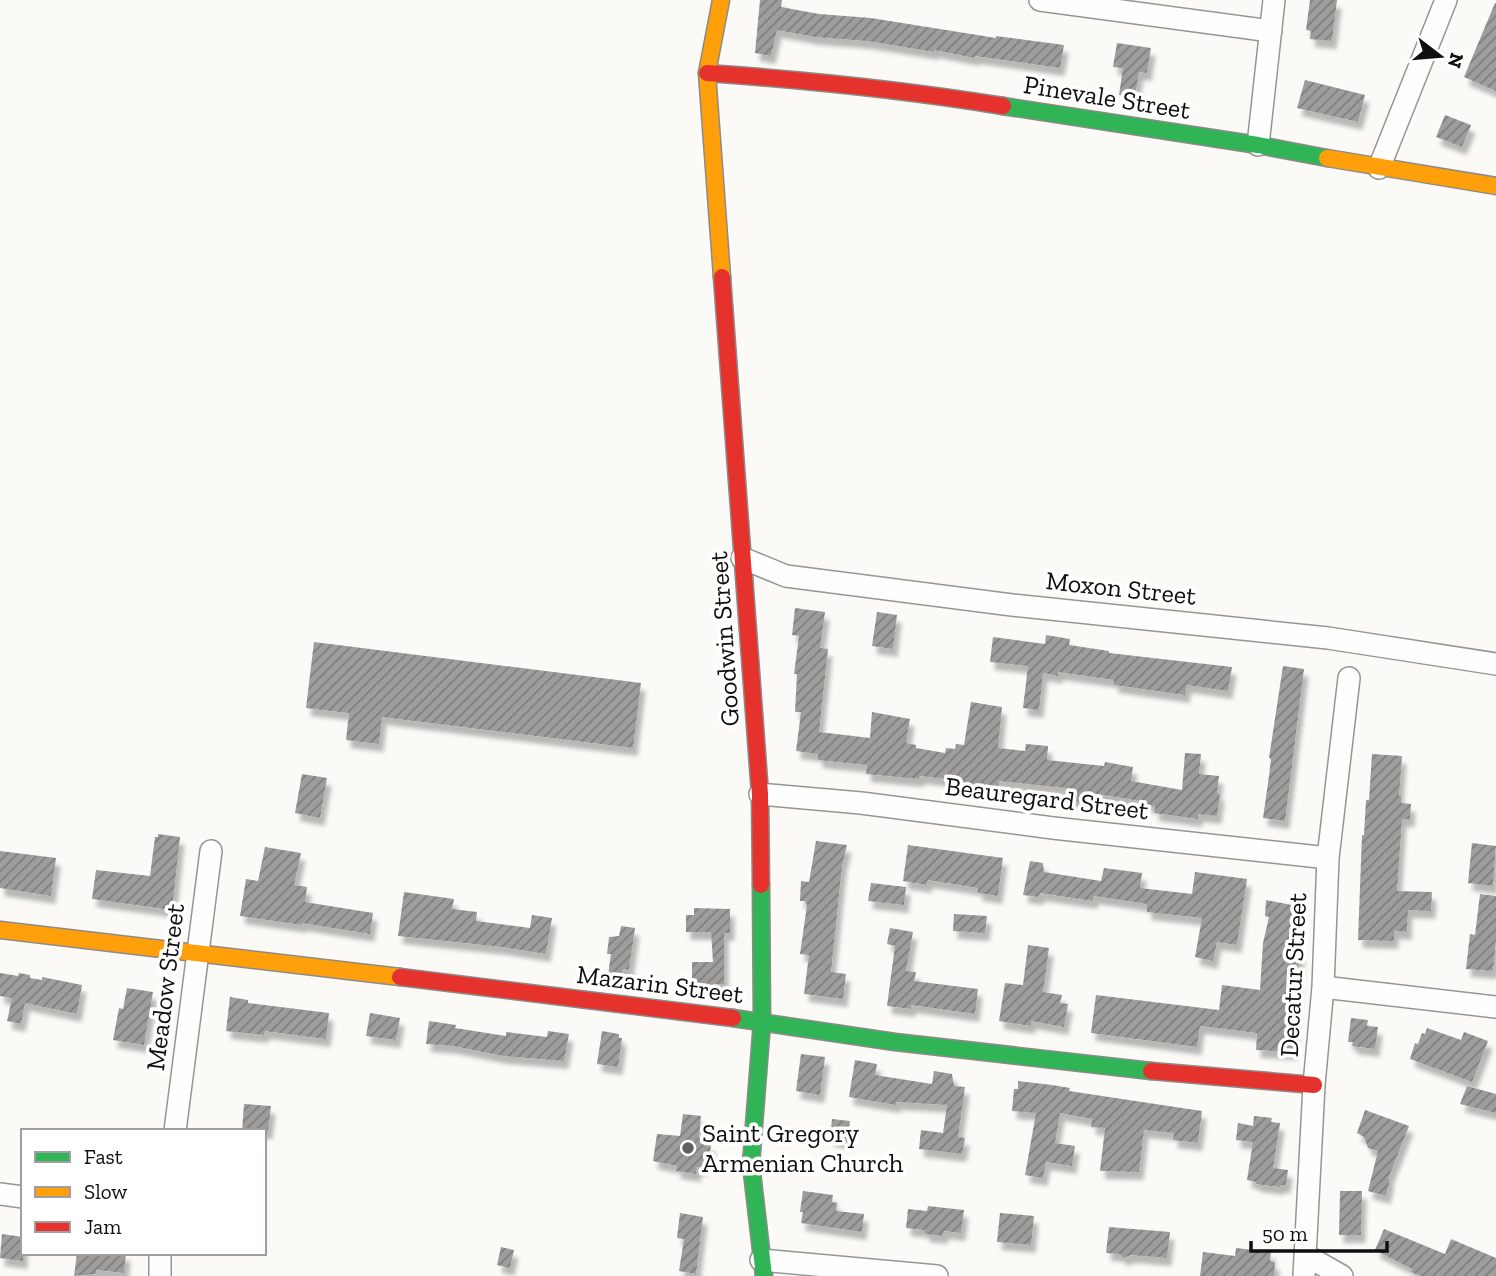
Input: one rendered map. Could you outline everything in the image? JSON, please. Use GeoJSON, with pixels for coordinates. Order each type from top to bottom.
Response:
{"type":"FeatureCollection","features":[{"type":"Feature","properties":{"kind":"street","name":"Goodwin Street"},"geometry":{"type":"LineString","coordinates":[[721,0],[708,73],[760,794],[762,1022],[751,1164],[762,1268]]}},
{"type":"Feature","properties":{"kind":"street"},"geometry":{"type":"LineString","coordinates":[[1040,0],[1271,31]]}},
{"type":"Feature","properties":{"kind":"street"},"geometry":{"type":"LineString","coordinates":[[1258,145],[1274,0]]}},
{"type":"Feature","properties":{"kind":"street"},"geometry":{"type":"LineString","coordinates":[[1380,168],[1446,0]]}},
{"type":"Feature","properties":{"kind":"street","name":"Pinevale Street"},"geometry":{"type":"LineString","coordinates":[[708,73],[803,80],[947,97],[1258,145],[1496,186]]}},
{"type":"Feature","properties":{"kind":"street","name":"Moxon Street"},"geometry":{"type":"LineString","coordinates":[[742,558],[786,576],[1012,605],[1328,638],[1496,664]]}},
{"type":"Feature","properties":{"kind":"street","name":"Decatur Street"},"geometry":{"type":"LineString","coordinates":[[1306,1266],[1328,858],[1349,678]]}},
{"type":"Feature","properties":{"kind":"street","name":"Beauregard Street"},"geometry":{"type":"LineString","coordinates":[[760,794],[861,803],[1053,828],[1328,858]]}},
{"type":"Feature","properties":{"kind":"street","name":"Meadow Street"},"geometry":{"type":"LineString","coordinates":[[175,1129],[211,851]]}},
{"type":"Feature","properties":{"kind":"street","name":"Mazarin Street"},"geometry":{"type":"LineString","coordinates":[[0,930],[762,1022],[895,1042],[1314,1085]]}},
{"type":"Feature","properties":{"kind":"street"},"geometry":{"type":"LineString","coordinates":[[1323,987],[1496,1007]]}},
{"type":"Feature","properties":{"kind":"street"},"geometry":{"type":"LineString","coordinates":[[0,1194],[21,1197]]}},
{"type":"Feature","properties":{"kind":"street"},"geometry":{"type":"LineString","coordinates":[[160,1255],[160,1276]]}},
{"type":"Feature","properties":{"kind":"street"},"geometry":{"type":"LineString","coordinates":[[1306,1266],[1342,1276]]}},
{"type":"Feature","properties":{"kind":"street"},"geometry":{"type":"LineString","coordinates":[[762,1268],[937,1276]]}},
{"type":"Feature","properties":{"kind":"building"},"geometry":{"type":"Polygon","coordinates":[[[760,0],[782,0],[781,7],[819,14],[871,18],[996,38],[1064,45],[1060,68],[777,30],[771,56],[755,53],[760,0]]]}},
{"type":"Feature","properties":{"kind":"building"},"geometry":{"type":"Polygon","coordinates":[[[1310,0],[1337,0],[1332,41],[1310,39],[1311,31],[1306,30],[1310,0]]]}},
{"type":"Feature","properties":{"kind":"building"},"geometry":{"type":"Polygon","coordinates":[[[1496,3],[1496,91],[1464,77],[1496,3]]]}},
{"type":"Feature","properties":{"kind":"building"},"geometry":{"type":"Polygon","coordinates":[[[1117,43],[1151,48],[1147,73],[1139,72],[1135,97],[1119,95],[1123,68],[1113,67],[1117,43]]]}},
{"type":"Feature","properties":{"kind":"building"},"geometry":{"type":"Polygon","coordinates":[[[1305,80],[1365,95],[1358,122],[1297,108],[1305,80]]]}},
{"type":"Feature","properties":{"kind":"building"},"geometry":{"type":"Polygon","coordinates":[[[1445,115],[1471,125],[1462,147],[1436,137],[1445,115]]]}},
{"type":"Feature","properties":{"kind":"building"},"geometry":{"type":"Polygon","coordinates":[[[795,608],[825,612],[820,648],[828,649],[819,732],[870,738],[872,712],[910,719],[906,743],[916,745],[916,748],[945,753],[946,748],[955,749],[956,744],[964,745],[971,702],[1002,707],[998,748],[1025,751],[1026,744],[1048,746],[1047,760],[1104,766],[1105,762],[1133,767],[1131,781],[1182,790],[1185,753],[1201,754],[1199,774],[1219,776],[1217,816],[1198,814],[1198,819],[1154,813],[1155,806],[1147,805],[1147,802],[1091,793],[1090,803],[1064,800],[1065,788],[999,781],[998,790],[946,783],[947,779],[866,774],[867,765],[818,760],[818,754],[796,751],[801,712],[795,712],[797,674],[794,674],[799,636],[792,635],[795,608]]]}},
{"type":"Feature","properties":{"kind":"building"},"geometry":{"type":"Polygon","coordinates":[[[877,612],[897,615],[893,649],[872,646],[877,612]]]}},
{"type":"Feature","properties":{"kind":"building"},"geometry":{"type":"Polygon","coordinates":[[[1046,635],[1070,639],[1069,645],[1109,653],[1232,667],[1228,691],[1187,685],[1185,695],[1114,685],[1114,680],[1058,672],[1058,676],[1043,673],[1039,710],[1023,708],[1028,666],[990,662],[993,637],[1045,644],[1046,635]]]}},
{"type":"Feature","properties":{"kind":"building"},"geometry":{"type":"Polygon","coordinates":[[[314,642],[641,683],[633,748],[382,717],[379,744],[346,740],[349,713],[306,708],[314,642]]]}},
{"type":"Feature","properties":{"kind":"building"},"geometry":{"type":"Polygon","coordinates":[[[1283,666],[1304,669],[1285,821],[1263,818],[1283,666]]]}},
{"type":"Feature","properties":{"kind":"building"},"geometry":{"type":"Polygon","coordinates":[[[1372,754],[1402,756],[1399,796],[1401,803],[1411,804],[1410,819],[1402,819],[1397,891],[1432,892],[1431,911],[1408,910],[1407,932],[1394,931],[1394,941],[1358,940],[1362,835],[1366,800],[1369,800],[1372,754]]]}},
{"type":"Feature","properties":{"kind":"building"},"geometry":{"type":"Polygon","coordinates":[[[302,774],[327,778],[320,818],[295,813],[302,774]]]}},
{"type":"Feature","properties":{"kind":"building"},"geometry":{"type":"Polygon","coordinates":[[[158,834],[180,837],[172,910],[92,899],[96,870],[150,876],[155,837],[158,837],[158,834]]]}},
{"type":"Feature","properties":{"kind":"building"},"geometry":{"type":"Polygon","coordinates":[[[816,841],[847,845],[842,866],[831,972],[846,974],[843,999],[804,994],[809,955],[800,954],[807,905],[805,901],[800,901],[801,881],[809,882],[816,841]]]}},
{"type":"Feature","properties":{"kind":"building"},"geometry":{"type":"Polygon","coordinates":[[[1472,843],[1496,846],[1493,886],[1468,883],[1472,843]]]}},
{"type":"Feature","properties":{"kind":"building"},"geometry":{"type":"Polygon","coordinates":[[[908,845],[1003,858],[998,896],[978,893],[978,888],[928,880],[927,885],[903,881],[908,845]]]}},
{"type":"Feature","properties":{"kind":"building"},"geometry":{"type":"Polygon","coordinates":[[[265,847],[301,853],[294,885],[307,887],[305,902],[373,913],[370,934],[240,916],[246,879],[258,881],[265,847]]]}},
{"type":"Feature","properties":{"kind":"building"},"geometry":{"type":"Polygon","coordinates":[[[0,851],[56,858],[51,896],[0,888],[0,851]]]}},
{"type":"Feature","properties":{"kind":"building"},"geometry":{"type":"Polygon","coordinates":[[[1030,861],[1043,863],[1044,872],[1101,881],[1104,868],[1142,873],[1140,888],[1192,894],[1195,872],[1247,879],[1237,945],[1217,942],[1213,961],[1195,957],[1202,918],[1147,912],[1147,904],[1094,896],[1093,901],[1040,893],[1039,897],[1023,895],[1030,861]]]}},
{"type":"Feature","properties":{"kind":"building"},"geometry":{"type":"Polygon","coordinates":[[[871,883],[906,887],[904,905],[868,901],[871,883]]]}},
{"type":"Feature","properties":{"kind":"building"},"geometry":{"type":"Polygon","coordinates":[[[404,892],[454,899],[452,909],[477,912],[476,921],[530,928],[532,915],[552,918],[546,954],[398,936],[404,892]]]}},
{"type":"Feature","properties":{"kind":"building"},"geometry":{"type":"Polygon","coordinates":[[[1480,894],[1496,896],[1493,971],[1466,969],[1470,934],[1475,935],[1480,894]]]}},
{"type":"Feature","properties":{"kind":"building"},"geometry":{"type":"Polygon","coordinates":[[[1266,900],[1297,906],[1291,945],[1300,945],[1293,1052],[1256,1050],[1257,1033],[1200,1026],[1197,1047],[1091,1033],[1096,995],[1219,1010],[1222,985],[1260,990],[1263,943],[1269,917],[1265,916],[1266,900]]]}},
{"type":"Feature","properties":{"kind":"building"},"geometry":{"type":"Polygon","coordinates":[[[694,908],[730,909],[730,933],[724,933],[724,984],[692,984],[692,962],[713,962],[711,932],[686,932],[686,915],[694,915],[694,908]]]}},
{"type":"Feature","properties":{"kind":"building"},"geometry":{"type":"Polygon","coordinates":[[[954,914],[987,916],[985,933],[953,931],[954,914]]]}},
{"type":"Feature","properties":{"kind":"building"},"geometry":{"type":"Polygon","coordinates":[[[621,926],[635,928],[629,970],[623,969],[621,977],[608,975],[611,954],[607,954],[609,937],[619,936],[621,926]]]}},
{"type":"Feature","properties":{"kind":"building"},"geometry":{"type":"Polygon","coordinates":[[[890,928],[913,932],[906,971],[916,972],[914,981],[978,989],[975,1014],[911,1005],[911,1009],[887,1006],[895,946],[887,944],[890,928]]]}},
{"type":"Feature","properties":{"kind":"building"},"geometry":{"type":"Polygon","coordinates":[[[1028,945],[1049,948],[1043,992],[1062,995],[1060,1003],[1068,1004],[1064,1027],[1031,1021],[1031,1026],[999,1021],[1005,983],[1023,985],[1028,945]]]}},
{"type":"Feature","properties":{"kind":"building"},"geometry":{"type":"Polygon","coordinates":[[[0,973],[18,976],[19,973],[30,975],[30,978],[42,980],[42,977],[82,985],[77,1014],[25,1003],[21,1024],[7,1021],[12,998],[0,996],[0,973]]]}},
{"type":"Feature","properties":{"kind":"building"},"geometry":{"type":"Polygon","coordinates":[[[127,988],[153,992],[144,1045],[113,1040],[119,1008],[123,1009],[127,988]]]}},
{"type":"Feature","properties":{"kind":"building"},"geometry":{"type":"Polygon","coordinates":[[[230,997],[248,1000],[248,1003],[329,1013],[326,1039],[265,1031],[264,1035],[226,1031],[230,997]]]}},
{"type":"Feature","properties":{"kind":"building"},"geometry":{"type":"Polygon","coordinates":[[[370,1013],[400,1018],[396,1040],[366,1036],[370,1013]]]}},
{"type":"Feature","properties":{"kind":"building"},"geometry":{"type":"Polygon","coordinates":[[[1351,1018],[1368,1020],[1367,1026],[1378,1027],[1375,1049],[1352,1046],[1353,1042],[1348,1042],[1351,1018]]]}},
{"type":"Feature","properties":{"kind":"building"},"geometry":{"type":"Polygon","coordinates":[[[429,1021],[506,1036],[506,1032],[547,1037],[548,1031],[569,1034],[564,1061],[503,1056],[453,1046],[426,1044],[429,1021]]]}},
{"type":"Feature","properties":{"kind":"building"},"geometry":{"type":"Polygon","coordinates":[[[1427,1028],[1461,1040],[1464,1032],[1488,1041],[1472,1082],[1410,1059],[1415,1043],[1418,1044],[1427,1028]]]}},
{"type":"Feature","properties":{"kind":"building"},"geometry":{"type":"Polygon","coordinates":[[[602,1031],[619,1034],[619,1038],[622,1038],[618,1067],[597,1064],[602,1031]]]}},
{"type":"Feature","properties":{"kind":"building"},"geometry":{"type":"Polygon","coordinates":[[[801,1054],[825,1057],[820,1095],[796,1091],[801,1054]]]}},
{"type":"Feature","properties":{"kind":"building"},"geometry":{"type":"Polygon","coordinates":[[[855,1060],[877,1064],[875,1075],[932,1084],[934,1071],[952,1074],[954,1086],[965,1087],[958,1137],[965,1138],[962,1154],[919,1149],[921,1130],[943,1133],[947,1105],[896,1102],[896,1105],[849,1097],[855,1060]]]}},
{"type":"Feature","properties":{"kind":"building"},"geometry":{"type":"Polygon","coordinates":[[[1018,1081],[1202,1111],[1198,1143],[1173,1140],[1174,1133],[1144,1130],[1139,1172],[1100,1171],[1105,1128],[1091,1127],[1092,1119],[1060,1113],[1055,1143],[1075,1146],[1072,1166],[1046,1162],[1043,1178],[1025,1175],[1036,1113],[1012,1111],[1014,1089],[1018,1089],[1018,1081]]]}},
{"type":"Feature","properties":{"kind":"building"},"geometry":{"type":"Polygon","coordinates":[[[1467,1086],[1496,1094],[1496,1113],[1460,1104],[1467,1086]]]}},
{"type":"Feature","properties":{"kind":"building"},"geometry":{"type":"Polygon","coordinates":[[[244,1104],[271,1106],[268,1131],[242,1129],[244,1104]]]}},
{"type":"Feature","properties":{"kind":"building"},"geometry":{"type":"Polygon","coordinates":[[[1365,1110],[1409,1126],[1388,1179],[1386,1196],[1368,1191],[1378,1151],[1368,1148],[1364,1137],[1357,1133],[1365,1110]]]}},
{"type":"Feature","properties":{"kind":"building"},"geometry":{"type":"Polygon","coordinates":[[[683,1114],[701,1116],[699,1138],[704,1139],[704,1143],[711,1144],[709,1163],[703,1162],[702,1168],[697,1167],[696,1174],[676,1171],[677,1166],[653,1161],[657,1134],[680,1136],[683,1114]]]}},
{"type":"Feature","properties":{"kind":"building"},"geometry":{"type":"Polygon","coordinates":[[[1254,1116],[1272,1118],[1271,1122],[1280,1123],[1273,1168],[1288,1170],[1286,1185],[1280,1187],[1256,1184],[1247,1180],[1253,1142],[1236,1140],[1238,1123],[1253,1126],[1254,1116]]]}},
{"type":"Feature","properties":{"kind":"building"},"geometry":{"type":"Polygon","coordinates":[[[832,1119],[850,1121],[847,1141],[830,1139],[832,1119]]]}},
{"type":"Feature","properties":{"kind":"building"},"geometry":{"type":"Polygon","coordinates":[[[803,1191],[833,1195],[832,1202],[837,1203],[836,1211],[864,1214],[862,1232],[801,1223],[803,1191]]]}},
{"type":"Feature","properties":{"kind":"building"},"geometry":{"type":"Polygon","coordinates":[[[1340,1191],[1362,1191],[1361,1235],[1339,1235],[1340,1191]]]}},
{"type":"Feature","properties":{"kind":"building"},"geometry":{"type":"Polygon","coordinates":[[[928,1206],[964,1210],[961,1233],[944,1231],[943,1236],[906,1228],[908,1209],[927,1211],[928,1206]]]}},
{"type":"Feature","properties":{"kind":"building"},"geometry":{"type":"Polygon","coordinates":[[[680,1213],[703,1217],[696,1274],[679,1271],[684,1239],[677,1238],[680,1213]]]}},
{"type":"Feature","properties":{"kind":"building"},"geometry":{"type":"Polygon","coordinates":[[[1000,1213],[1034,1216],[1031,1245],[997,1242],[1000,1213]]]}},
{"type":"Feature","properties":{"kind":"building"},"geometry":{"type":"Polygon","coordinates":[[[1109,1227],[1170,1232],[1167,1258],[1131,1255],[1123,1258],[1120,1254],[1106,1253],[1109,1227]]]}},
{"type":"Feature","properties":{"kind":"building"},"geometry":{"type":"Polygon","coordinates":[[[1384,1229],[1445,1254],[1451,1239],[1496,1258],[1496,1276],[1421,1276],[1411,1272],[1412,1269],[1375,1250],[1384,1229]]]}},
{"type":"Feature","properties":{"kind":"building"},"geometry":{"type":"Polygon","coordinates":[[[2,1234],[21,1237],[23,1261],[0,1258],[2,1234]]]}},
{"type":"Feature","properties":{"kind":"building"},"geometry":{"type":"Polygon","coordinates":[[[501,1247],[514,1250],[510,1268],[497,1265],[501,1247]]]}},
{"type":"Feature","properties":{"kind":"building"},"geometry":{"type":"Polygon","coordinates":[[[1236,1248],[1271,1252],[1270,1261],[1275,1262],[1274,1276],[1200,1276],[1203,1252],[1235,1256],[1236,1248]]]}},
{"type":"Feature","properties":{"kind":"building"},"geometry":{"type":"Polygon","coordinates":[[[77,1255],[126,1255],[124,1273],[96,1270],[96,1274],[74,1276],[77,1255]]]}},
{"type":"Feature","properties":{"kind":"traffic: fast"},"geometry":{"type":"LineString","coordinates":[[1003,106],[1327,158]]}},
{"type":"Feature","properties":{"kind":"traffic: fast"},"geometry":{"type":"LineString","coordinates":[[761,885],[762,1022],[751,1164],[764,1276]]}},
{"type":"Feature","properties":{"kind":"traffic: fast"},"geometry":{"type":"LineString","coordinates":[[733,1018],[895,1042],[1151,1071]]}},
{"type":"Feature","properties":{"kind":"traffic: slow"},"geometry":{"type":"LineString","coordinates":[[721,0],[707,73],[722,277]]}},
{"type":"Feature","properties":{"kind":"traffic: slow"},"geometry":{"type":"LineString","coordinates":[[1327,158],[1496,186]]}},
{"type":"Feature","properties":{"kind":"traffic: slow"},"geometry":{"type":"LineString","coordinates":[[0,930],[400,977]]}},
{"type":"Feature","properties":{"kind":"traffic: jam"},"geometry":{"type":"LineString","coordinates":[[707,73],[855,86],[1003,106]]}},
{"type":"Feature","properties":{"kind":"traffic: jam"},"geometry":{"type":"LineString","coordinates":[[722,277],[760,794],[761,885]]}},
{"type":"Feature","properties":{"kind":"traffic: jam"},"geometry":{"type":"LineString","coordinates":[[400,977],[733,1018]]}},
{"type":"Feature","properties":{"kind":"traffic: jam"},"geometry":{"type":"LineString","coordinates":[[1151,1071],[1314,1085]]}},
{"type":"Feature","properties":{"kind":"place","name":"Saint Gregory Armenian Church"},"geometry":{"type":"Point","coordinates":[688,1148]}}]}
